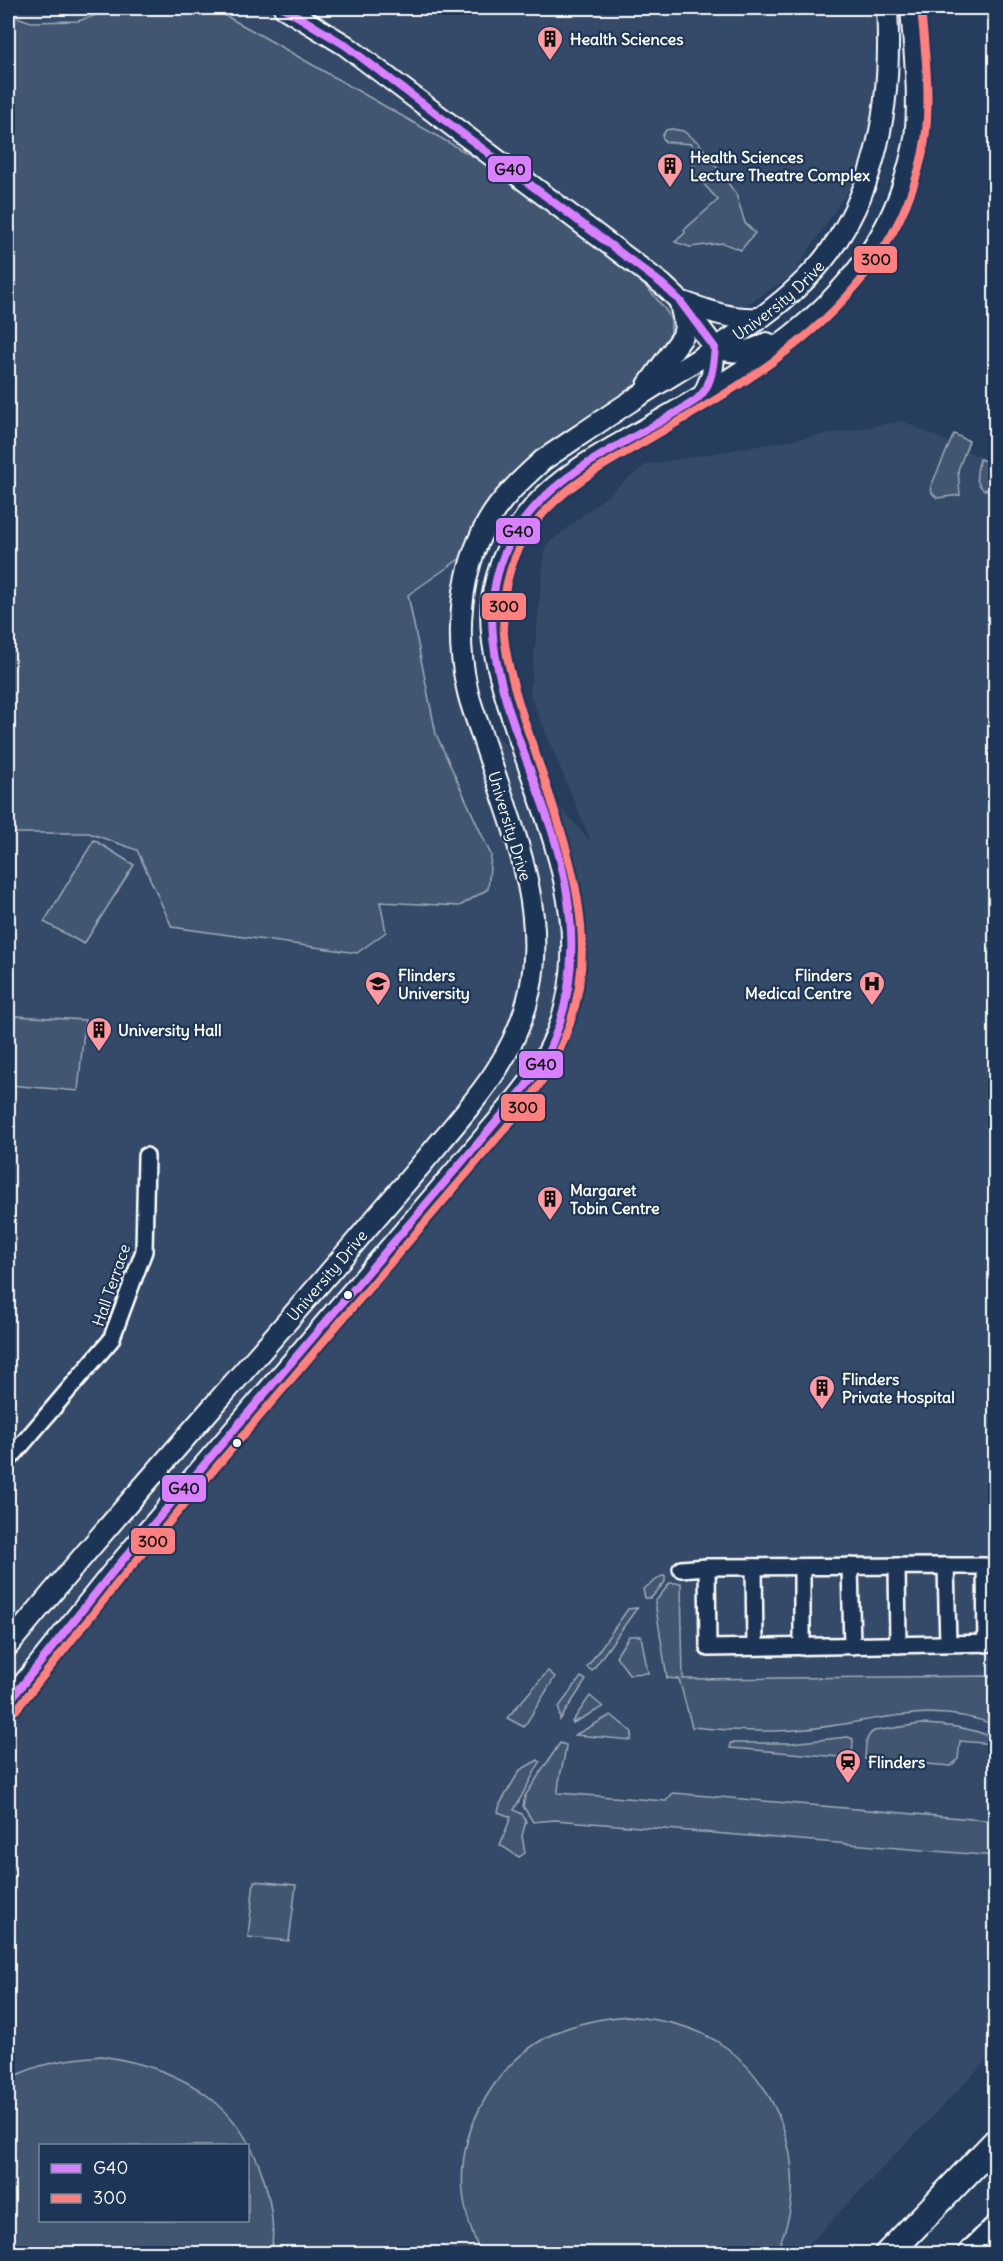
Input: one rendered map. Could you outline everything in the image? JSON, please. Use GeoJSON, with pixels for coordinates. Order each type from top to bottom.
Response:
{"type":"FeatureCollection","features":[{"type":"Feature","properties":{"kind":"highway"},"geometry":{"type":"LineString","coordinates":[[888,2253],[996,2142]]}},
{"type":"Feature","properties":{"kind":"highway"},"geometry":{"type":"LineString","coordinates":[[973,2253],[996,2231]]}},
{"type":"Feature","properties":{"kind":"street"},"geometry":{"type":"LineString","coordinates":[[284,8],[345,45],[662,285],[680,301],[715,348],[730,352],[754,350],[780,333],[814,304],[846,284]]}},
{"type":"Feature","properties":{"kind":"street","name":"University Drive"},"geometry":{"type":"LineString","coordinates":[[8,1646],[413,1175],[486,1087],[507,1052],[521,1025],[530,987],[534,952],[534,920],[528,882],[466,687],[461,634],[464,580],[487,522],[527,474],[543,460],[641,394],[759,318],[811,274],[829,253],[849,220],[862,190],[878,141],[886,102],[887,8]]}},
{"type":"Feature","properties":{"kind":"street","name":"University Drive"},"geometry":{"type":"LineString","coordinates":[[8,1703],[111,1574],[517,1098],[546,1057],[567,1001],[572,976],[573,946],[570,910],[556,842],[511,713],[494,651],[490,626],[497,576],[507,549],[523,520],[559,482],[587,463],[703,396],[792,336],[855,276],[890,222],[899,200],[915,140],[912,8]]}},
{"type":"Feature","properties":{"kind":"street"},"geometry":{"type":"LineString","coordinates":[[680,301],[729,317],[759,318]]}},
{"type":"Feature","properties":{"kind":"street"},"geometry":{"type":"LineString","coordinates":[[641,394],[683,336],[685,327],[680,301]]}},
{"type":"Feature","properties":{"kind":"street"},"geometry":{"type":"LineString","coordinates":[[703,396],[712,375],[715,348]]}},
{"type":"Feature","properties":{"kind":"street","name":"Hall Terrace"},"geometry":{"type":"LineString","coordinates":[[8,1461],[111,1340],[144,1251],[146,1156]]}},
{"type":"Feature","properties":{"kind":"street"},"geometry":{"type":"LineString","coordinates":[[850,1566],[852,1646]]}},
{"type":"Feature","properties":{"kind":"street"},"geometry":{"type":"LineString","coordinates":[[897,1566],[898,1645]]}},
{"type":"Feature","properties":{"kind":"street"},"geometry":{"type":"LineString","coordinates":[[946,1566],[948,1644]]}},
{"type":"Feature","properties":{"kind":"street"},"geometry":{"type":"LineString","coordinates":[[681,1569],[707,1567],[985,1566],[991,1643],[708,1648],[707,1567]]}},
{"type":"Feature","properties":{"kind":"street"},"geometry":{"type":"LineString","coordinates":[[754,1567],[754,1647]]}},
{"type":"Feature","properties":{"kind":"street"},"geometry":{"type":"LineString","coordinates":[[802,1567],[802,1647]]}},
{"type":"Feature","properties":{"kind":"shaded area","name":"Flinders University"},"geometry":{"type":"Polygon","coordinates":[[[8,8],[874,8],[877,46],[875,99],[867,143],[851,186],[792,276],[519,450],[465,515],[457,691],[591,842],[530,695],[545,546],[645,465],[903,421],[995,463],[995,2052],[800,2253],[8,2254],[8,8]]]}},
{"type":"Feature","properties":{"kind":"shaded area"},"geometry":{"type":"Polygon","coordinates":[[[118,8],[215,10],[255,32],[563,208],[651,292],[667,312],[671,321],[671,333],[641,394],[543,460],[478,546],[408,595],[436,734],[491,855],[488,889],[460,906],[380,902],[386,932],[357,953],[172,927],[137,850],[89,833],[8,833],[8,527],[10,496],[8,495],[8,14],[31,22],[78,21],[118,8]]]}},
{"type":"Feature","properties":{"kind":"shaded area"},"geometry":{"type":"Polygon","coordinates":[[[666,130],[683,131],[699,143],[736,194],[745,223],[755,233],[741,250],[723,243],[690,247],[675,242],[685,233],[684,230],[718,200],[693,172],[692,144],[665,142],[662,136],[666,130]]]}},
{"type":"Feature","properties":{"kind":"shaded area"},"geometry":{"type":"Polygon","coordinates":[[[954,434],[969,441],[958,470],[960,495],[937,498],[932,493],[931,486],[954,434]]]}},
{"type":"Feature","properties":{"kind":"shaded area"},"geometry":{"type":"Polygon","coordinates":[[[980,459],[995,465],[995,488],[984,490],[978,483],[980,459]]]}},
{"type":"Feature","properties":{"kind":"shaded area"},"geometry":{"type":"Polygon","coordinates":[[[94,840],[134,865],[84,944],[44,922],[94,840]]]}},
{"type":"Feature","properties":{"kind":"shaded area"},"geometry":{"type":"Polygon","coordinates":[[[15,1016],[85,1020],[78,1091],[9,1085],[15,1016]]]}},
{"type":"Feature","properties":{"kind":"shaded area"},"geometry":{"type":"Polygon","coordinates":[[[665,1576],[665,1582],[651,1598],[645,1598],[643,1589],[665,1576]]]}},
{"type":"Feature","properties":{"kind":"shaded area"},"geometry":{"type":"Polygon","coordinates":[[[670,1583],[681,1583],[683,1679],[995,1676],[995,1725],[971,1717],[924,1713],[778,1731],[692,1727],[679,1679],[667,1678],[655,1602],[670,1583]]]}},
{"type":"Feature","properties":{"kind":"shaded area"},"geometry":{"type":"Polygon","coordinates":[[[637,1608],[592,1671],[587,1667],[628,1609],[637,1608]]]}},
{"type":"Feature","properties":{"kind":"shaded area"},"geometry":{"type":"Polygon","coordinates":[[[629,1636],[641,1636],[648,1673],[629,1674],[616,1656],[629,1636]]]}},
{"type":"Feature","properties":{"kind":"shaded area"},"geometry":{"type":"Polygon","coordinates":[[[548,1671],[555,1677],[524,1727],[507,1718],[548,1671]]]}},
{"type":"Feature","properties":{"kind":"shaded area"},"geometry":{"type":"Polygon","coordinates":[[[581,1677],[586,1680],[560,1720],[559,1707],[581,1677]]]}},
{"type":"Feature","properties":{"kind":"shaded area"},"geometry":{"type":"Polygon","coordinates":[[[590,1696],[603,1707],[573,1723],[572,1722],[590,1696]]]}},
{"type":"Feature","properties":{"kind":"shaded area"},"geometry":{"type":"Polygon","coordinates":[[[611,1715],[632,1732],[631,1740],[575,1735],[611,1715]]]}},
{"type":"Feature","properties":{"kind":"shaded area"},"geometry":{"type":"Polygon","coordinates":[[[921,1724],[976,1731],[993,1738],[993,1744],[960,1741],[958,1759],[951,1766],[865,1759],[867,1740],[874,1731],[921,1724]]]}},
{"type":"Feature","properties":{"kind":"shaded area"},"geometry":{"type":"Polygon","coordinates":[[[848,1737],[853,1739],[852,1758],[730,1748],[730,1743],[790,1743],[848,1737]]]}},
{"type":"Feature","properties":{"kind":"shaded area"},"geometry":{"type":"Polygon","coordinates":[[[560,1743],[566,1745],[558,1793],[666,1801],[673,1793],[995,1821],[995,1856],[555,1820],[533,1822],[523,1806],[525,1796],[560,1743]]]}},
{"type":"Feature","properties":{"kind":"shaded area"},"geometry":{"type":"Polygon","coordinates":[[[538,1760],[540,1762],[514,1810],[522,1814],[526,1821],[522,1836],[525,1853],[519,1857],[500,1845],[511,1817],[498,1812],[500,1804],[520,1770],[538,1760]]]}},
{"type":"Feature","properties":{"kind":"shaded area"},"geometry":{"type":"Polygon","coordinates":[[[254,1881],[296,1885],[289,1941],[248,1937],[254,1881]]]}},
{"type":"Feature","properties":{"kind":"shaded area"},"geometry":{"type":"Polygon","coordinates":[[[628,2016],[680,2025],[716,2040],[748,2067],[765,2090],[778,2115],[787,2142],[792,2171],[792,2199],[786,2227],[775,2253],[480,2253],[465,2208],[463,2168],[467,2143],[486,2098],[500,2077],[536,2044],[557,2032],[574,2026],[601,2019],[628,2016]]]}},
{"type":"Feature","properties":{"kind":"shaded area"},"geometry":{"type":"Polygon","coordinates":[[[101,2056],[159,2070],[184,2081],[207,2095],[227,2113],[248,2144],[39,2144],[39,2222],[249,2222],[249,2145],[257,2160],[267,2190],[273,2237],[271,2253],[8,2253],[8,2080],[41,2066],[64,2060],[101,2056]]]}},
{"type":"Feature","properties":{"kind":"transit line","name":"G40"},"geometry":{"type":"LineString","coordinates":[[8,1703],[111,1574],[516,1098],[537,1071],[548,1051],[562,1017],[567,992],[571,967],[570,916],[555,841],[511,717],[499,674],[493,632],[494,590],[506,550],[531,511],[548,493],[588,463],[696,400],[709,383],[712,369],[715,348],[680,301],[662,284],[345,45],[284,8]]}},
{"type":"Feature","properties":{"kind":"transit line","name":"300"},"geometry":{"type":"LineString","coordinates":[[16,1710],[119,1581],[521,1110],[554,1060],[573,1012],[581,964],[580,917],[571,869],[558,820],[511,676],[503,616],[509,575],[526,536],[553,503],[587,476],[759,372],[829,315],[860,281],[886,244],[907,203],[922,156],[927,123],[927,90],[921,8]]}},
{"type":"Feature","properties":{"kind":"place","name":"Health Sciences"},"geometry":{"type":"Point","coordinates":[550,62]}},
{"type":"Feature","properties":{"kind":"place","name":"Health Sciences Lecture Theatre Complex"},"geometry":{"type":"Point","coordinates":[670,189]}},
{"type":"Feature","properties":{"kind":"place","name":"Flinders University"},"geometry":{"type":"Point","coordinates":[378,1007]}},
{"type":"Feature","properties":{"kind":"place","name":"Flinders Medical Centre"},"geometry":{"type":"Point","coordinates":[872,1007]}},
{"type":"Feature","properties":{"kind":"place","name":"University Hall"},"geometry":{"type":"Point","coordinates":[99,1053]}},
{"type":"Feature","properties":{"kind":"place","name":"Margaret Tobin Centre"},"geometry":{"type":"Point","coordinates":[550,1222]}},
{"type":"Feature","properties":{"kind":"place","name":"Flinders Private Hospital"},"geometry":{"type":"Point","coordinates":[822,1411]}},
{"type":"Feature","properties":{"kind":"place","name":"Flinders"},"geometry":{"type":"Point","coordinates":[848,1785]}}]}
